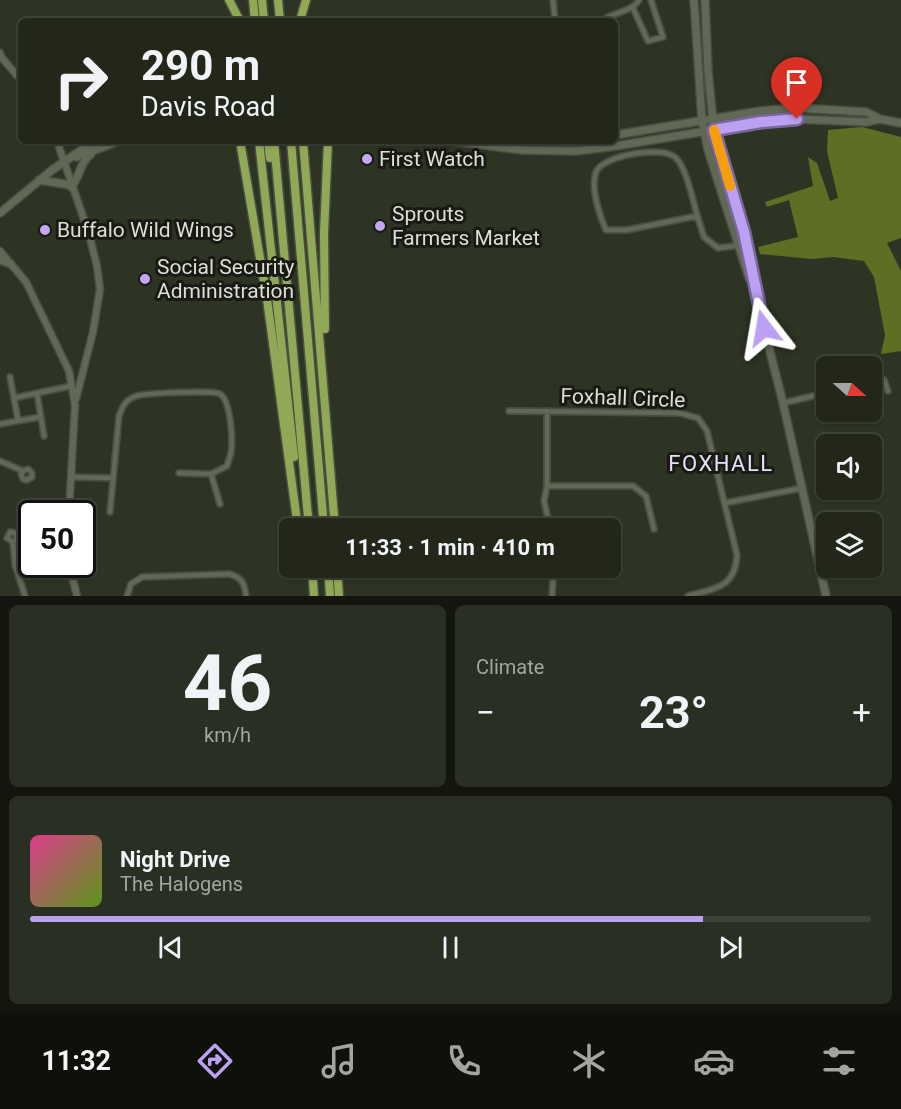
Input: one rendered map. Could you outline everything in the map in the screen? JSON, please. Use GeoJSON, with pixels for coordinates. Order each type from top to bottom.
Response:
{"type":"FeatureCollection","features":[{"type":"Feature","properties":{"kind":"highway"},"geometry":{"type":"LineString","coordinates":[[229,0],[238,18]]}},
{"type":"Feature","properties":{"kind":"highway"},"geometry":{"type":"LineString","coordinates":[[253,0],[255,18]]}},
{"type":"Feature","properties":{"kind":"highway"},"geometry":{"type":"LineString","coordinates":[[262,0],[264,18]]}},
{"type":"Feature","properties":{"kind":"highway"},"geometry":{"type":"LineString","coordinates":[[278,0],[280,18]]}},
{"type":"Feature","properties":{"kind":"highway"},"geometry":{"type":"LineString","coordinates":[[301,18],[306,0]]}},
{"type":"Feature","properties":{"kind":"highway"},"geometry":{"type":"LineString","coordinates":[[241,144],[267,300],[297,518]]}},
{"type":"Feature","properties":{"kind":"highway"},"geometry":{"type":"LineString","coordinates":[[259,144],[300,504],[308,517]]}},
{"type":"Feature","properties":{"kind":"highway"},"geometry":{"type":"LineString","coordinates":[[268,144],[273,181],[281,213]]}},
{"type":"Feature","properties":{"kind":"highway"},"geometry":{"type":"LineString","coordinates":[[274,144],[308,517]]}},
{"type":"Feature","properties":{"kind":"highway"},"geometry":{"type":"LineString","coordinates":[[291,144],[323,518]]}},
{"type":"Feature","properties":{"kind":"highway"},"geometry":{"type":"LineString","coordinates":[[303,144],[334,518]]}},
{"type":"Feature","properties":{"kind":"highway"},"geometry":{"type":"LineString","coordinates":[[323,365],[326,351],[324,244],[327,144]]}},
{"type":"Feature","properties":{"kind":"highway"},"geometry":{"type":"LineString","coordinates":[[313,578],[314,596]]}},
{"type":"Feature","properties":{"kind":"highway"},"geometry":{"type":"LineString","coordinates":[[329,578],[330,596]]}},
{"type":"Feature","properties":{"kind":"highway"},"geometry":{"type":"LineString","coordinates":[[338,578],[339,596]]}},
{"type":"Feature","properties":{"kind":"main road"},"geometry":{"type":"LineString","coordinates":[[694,0],[704,132],[738,246],[757,300]]}},
{"type":"Feature","properties":{"kind":"main road"},"geometry":{"type":"LineString","coordinates":[[705,0],[714,130],[746,243],[757,300],[783,403],[826,596]]}},
{"type":"Feature","properties":{"kind":"main road"},"geometry":{"type":"LineString","coordinates":[[618,135],[760,111],[797,108],[866,112],[880,119],[901,123]]}},
{"type":"Feature","properties":{"kind":"main road"},"geometry":{"type":"LineString","coordinates":[[486,144],[541,151],[576,151],[761,122],[797,119],[867,122],[880,119]]}},
{"type":"Feature","properties":{"kind":"main road"},"geometry":{"type":"LineString","coordinates":[[0,213],[39,180],[91,144]]}},
{"type":"Feature","properties":{"kind":"main road"},"geometry":{"type":"LineString","coordinates":[[63,163],[111,144]]}},
{"type":"Feature","properties":{"kind":"main road"},"geometry":{"type":"LineString","coordinates":[[39,180],[71,186],[78,177],[82,162],[95,150]]}},
{"type":"Feature","properties":{"kind":"main road"},"geometry":{"type":"LineString","coordinates":[[0,260],[11,264]]}},
{"type":"Feature","properties":{"kind":"street"},"geometry":{"type":"LineString","coordinates":[[553,0],[555,18]]}},
{"type":"Feature","properties":{"kind":"street"},"geometry":{"type":"LineString","coordinates":[[606,18],[633,8],[639,0]]}},
{"type":"Feature","properties":{"kind":"street"},"geometry":{"type":"LineString","coordinates":[[633,8],[648,41],[663,37],[651,0]]}},
{"type":"Feature","properties":{"kind":"street"},"geometry":{"type":"LineString","coordinates":[[1,56],[18,76]]}},
{"type":"Feature","properties":{"kind":"street"},"geometry":{"type":"LineString","coordinates":[[58,144],[89,234],[100,289],[93,332],[82,369],[75,405],[70,500]]}},
{"type":"Feature","properties":{"kind":"street"},"geometry":{"type":"LineString","coordinates":[[609,147],[612,160]]}},
{"type":"Feature","properties":{"kind":"street"},"geometry":{"type":"LineString","coordinates":[[699,218],[692,217],[627,230],[606,230],[600,217],[594,180],[597,169],[612,160],[663,151],[673,155],[679,161],[687,179],[705,237],[718,248],[746,243]]}},
{"type":"Feature","properties":{"kind":"street"},"geometry":{"type":"LineString","coordinates":[[0,251],[26,282],[69,371],[75,405]]}},
{"type":"Feature","properties":{"kind":"street"},"geometry":{"type":"LineString","coordinates":[[69,371],[82,369]]}},
{"type":"Feature","properties":{"kind":"street"},"geometry":{"type":"LineString","coordinates":[[10,377],[18,420]]}},
{"type":"Feature","properties":{"kind":"street"},"geometry":{"type":"LineString","coordinates":[[882,380],[884,380],[888,391]]}},
{"type":"Feature","properties":{"kind":"street"},"geometry":{"type":"LineString","coordinates":[[14,398],[71,386]]}},
{"type":"Feature","properties":{"kind":"street"},"geometry":{"type":"LineString","coordinates":[[37,393],[44,436]]}},
{"type":"Feature","properties":{"kind":"street"},"geometry":{"type":"LineString","coordinates":[[111,512],[119,416],[125,402],[137,396],[218,393],[226,402],[230,422],[231,452],[226,466],[211,474],[179,473]]}},
{"type":"Feature","properties":{"kind":"street"},"geometry":{"type":"LineString","coordinates":[[783,403],[816,395]]}},
{"type":"Feature","properties":{"kind":"street","name":"Foxhall Circle"},"geometry":{"type":"LineString","coordinates":[[508,411],[679,413],[698,418],[707,431],[737,555],[736,569],[730,580],[717,588],[688,596]]}},
{"type":"Feature","properties":{"kind":"street","name":"Foxhall Circle"},"geometry":{"type":"LineString","coordinates":[[547,411],[547,486],[544,501],[548,518]]}},
{"type":"Feature","properties":{"kind":"street"},"geometry":{"type":"LineString","coordinates":[[0,424],[40,417]]}},
{"type":"Feature","properties":{"kind":"street"},"geometry":{"type":"LineString","coordinates":[[0,461],[23,471]]}},
{"type":"Feature","properties":{"kind":"street"},"geometry":{"type":"LineString","coordinates":[[211,474],[220,504]]}},
{"type":"Feature","properties":{"kind":"street"},"geometry":{"type":"LineString","coordinates":[[71,477],[113,478]]}},
{"type":"Feature","properties":{"kind":"street"},"geometry":{"type":"LineString","coordinates":[[547,486],[633,486],[646,496],[654,529]]}},
{"type":"Feature","properties":{"kind":"street"},"geometry":{"type":"LineString","coordinates":[[725,504],[802,488]]}},
{"type":"Feature","properties":{"kind":"street"},"geometry":{"type":"LineString","coordinates":[[13,542],[15,565],[25,596]]}},
{"type":"Feature","properties":{"kind":"street"},"geometry":{"type":"LineString","coordinates":[[127,596],[131,584],[142,578],[229,573],[238,576],[244,583],[246,596]]}},
{"type":"Feature","properties":{"kind":"street"},"geometry":{"type":"LineString","coordinates":[[72,578],[77,596]]}},
{"type":"Feature","properties":{"kind":"street"},"geometry":{"type":"LineString","coordinates":[[552,596],[553,578]]}},
{"type":"Feature","properties":{"kind":"green space"},"geometry":{"type":"Polygon","coordinates":[[[862,127],[901,137],[901,238],[887,243],[901,271],[901,351],[881,354],[885,335],[874,277],[864,261],[833,257],[812,259],[760,254],[758,247],[798,237],[789,200],[767,207],[765,202],[813,186],[808,157],[817,163],[830,201],[838,198],[827,151],[828,130],[862,127]]]}},
{"type":"Feature","properties":{"kind":"slow traffic"},"geometry":{"type":"LineString","coordinates":[[714,130],[730,186]]}},
{"type":"Feature","properties":{"kind":"place","name":"First Watch"},"geometry":{"type":"Point","coordinates":[367,159]}},
{"type":"Feature","properties":{"kind":"place","name":"Sprouts Farmers Market"},"geometry":{"type":"Point","coordinates":[380,226]}},
{"type":"Feature","properties":{"kind":"place","name":"Buffalo Wild Wings"},"geometry":{"type":"Point","coordinates":[45,230]}},
{"type":"Feature","properties":{"kind":"place","name":"Social Security Administration"},"geometry":{"type":"Point","coordinates":[145,279]}},
{"type":"Feature","properties":{"kind":"district","name":"FOXHALL"},"geometry":{"type":"Point","coordinates":[721,463]}},
{"type":"Feature","properties":{"kind":"route"},"geometry":{"type":"LineString","coordinates":[[764,328],[744,232],[714,130],[797,119]]}}]}
